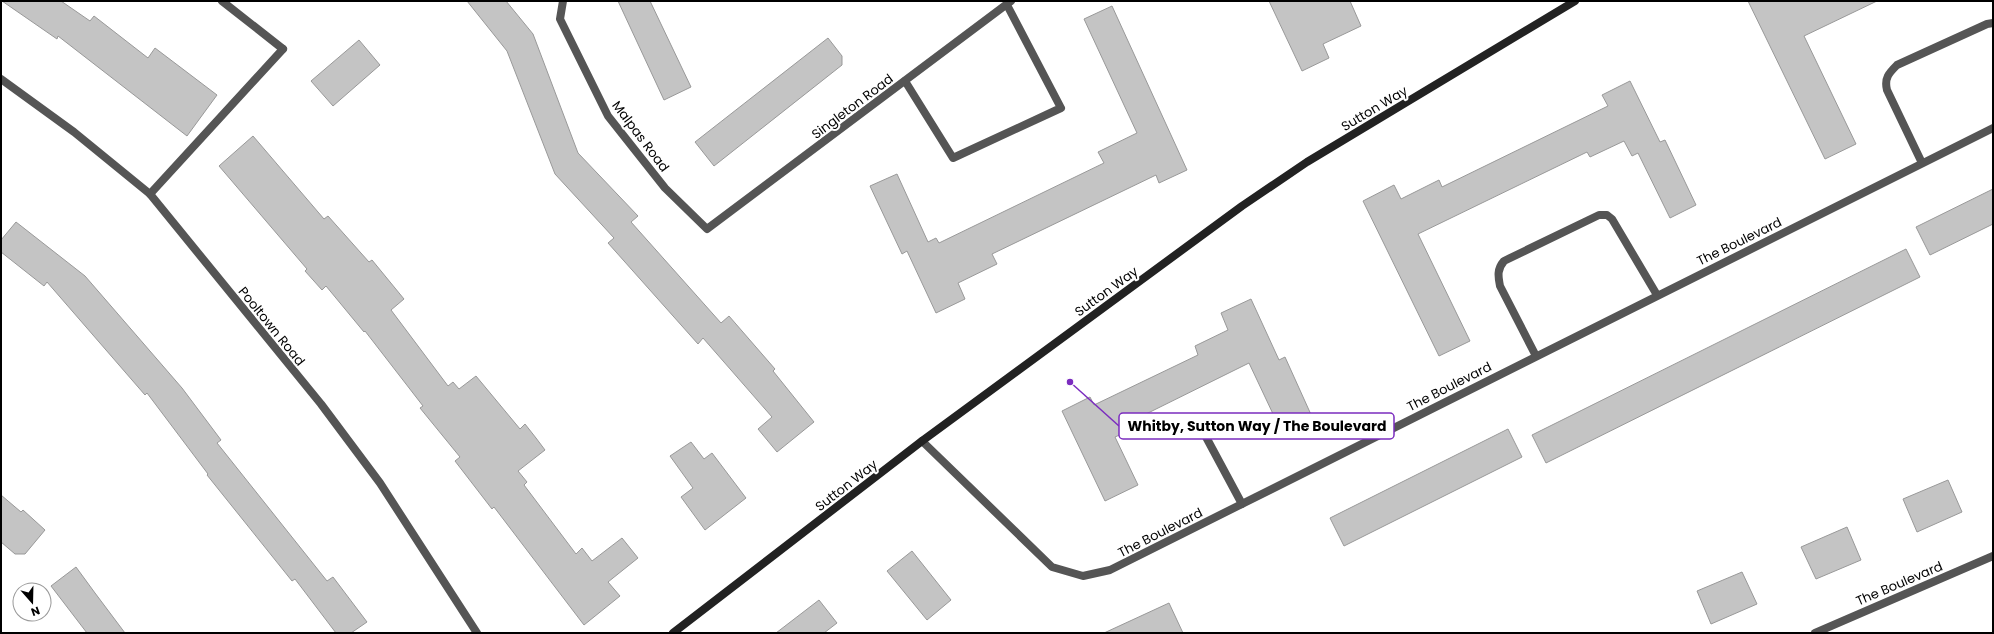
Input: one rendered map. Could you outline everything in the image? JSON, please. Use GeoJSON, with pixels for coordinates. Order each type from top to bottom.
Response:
{"type":"FeatureCollection","features":[{"type":"Feature","properties":{"kind":"main road","name":"Sutton Way"},"geometry":{"type":"LineString","coordinates":[[673,633],[922,441],[1242,206],[1307,162],[1575,1]]}},
{"type":"Feature","properties":{"kind":"street"},"geometry":{"type":"LineString","coordinates":[[150,194],[282,49],[222,1]]}},
{"type":"Feature","properties":{"kind":"street","name":"Malpas Road"},"geometry":{"type":"LineString","coordinates":[[563,1],[560,19],[608,116],[665,188],[707,229]]}},
{"type":"Feature","properties":{"kind":"street"},"geometry":{"type":"LineString","coordinates":[[905,81],[953,158],[1061,108],[1009,3]]}},
{"type":"Feature","properties":{"kind":"street","name":"Singleton Road"},"geometry":{"type":"LineString","coordinates":[[707,229],[1009,3]]}},
{"type":"Feature","properties":{"kind":"street"},"geometry":{"type":"LineString","coordinates":[[1922,163],[1887,90],[1885,81],[1888,74],[1897,65],[1987,24],[1993,23]]}},
{"type":"Feature","properties":{"kind":"street","name":"Pooltown Road"},"geometry":{"type":"LineString","coordinates":[[1,79],[74,132],[150,194],[321,404],[380,483],[477,633]]}},
{"type":"Feature","properties":{"kind":"street","name":"The Boulevard"},"geometry":{"type":"LineString","coordinates":[[922,441],[1052,567],[1083,576],[1110,570],[1656,295],[1993,128]]}},
{"type":"Feature","properties":{"kind":"street"},"geometry":{"type":"LineString","coordinates":[[1536,356],[1500,286],[1498,275],[1500,266],[1504,261],[1599,215],[1607,215],[1612,219],[1656,295]]}},
{"type":"Feature","properties":{"kind":"street"},"geometry":{"type":"LineString","coordinates":[[1206,437],[1242,504]]}},
{"type":"Feature","properties":{"kind":"street","name":"The Boulevard"},"geometry":{"type":"LineString","coordinates":[[1815,633],[1993,556]]}},
{"type":"Feature","properties":{"kind":"building"},"geometry":{"type":"Polygon","coordinates":[[[2,1],[61,1],[90,21],[94,16],[148,58],[155,48],[217,95],[187,136],[58,36],[57,39],[2,1]]]}},
{"type":"Feature","properties":{"kind":"building"},"geometry":{"type":"Polygon","coordinates":[[[467,1],[506,1],[533,34],[578,153],[638,216],[631,222],[721,323],[729,316],[775,369],[773,371],[814,422],[777,452],[758,429],[772,417],[703,338],[698,344],[608,243],[614,238],[555,174],[507,51],[467,1]]]}},
{"type":"Feature","properties":{"kind":"building"},"geometry":{"type":"Polygon","coordinates":[[[618,1],[650,1],[691,87],[664,100],[618,1]]]}},
{"type":"Feature","properties":{"kind":"building"},"geometry":{"type":"Polygon","coordinates":[[[1269,1],[1350,1],[1361,26],[1323,44],[1329,58],[1302,71],[1269,1]]]}},
{"type":"Feature","properties":{"kind":"building"},"geometry":{"type":"Polygon","coordinates":[[[1748,1],[1877,1],[1804,36],[1856,144],[1825,159],[1748,1]]]}},
{"type":"Feature","properties":{"kind":"building"},"geometry":{"type":"Polygon","coordinates":[[[1112,6],[1187,170],[1159,183],[1156,175],[992,254],[997,264],[958,283],[965,299],[936,313],[907,251],[902,254],[870,186],[897,174],[928,242],[936,238],[939,243],[1104,163],[1098,152],[1137,133],[1084,19],[1112,6]]]}},
{"type":"Feature","properties":{"kind":"building"},"geometry":{"type":"Polygon","coordinates":[[[828,38],[842,56],[842,65],[714,166],[695,142],[828,38]]]}},
{"type":"Feature","properties":{"kind":"building"},"geometry":{"type":"Polygon","coordinates":[[[359,40],[380,65],[333,106],[311,81],[359,40]]]}},
{"type":"Feature","properties":{"kind":"building"},"geometry":{"type":"Polygon","coordinates":[[[1630,81],[1660,142],[1665,140],[1696,205],[1670,218],[1638,153],[1632,156],[1624,141],[1590,157],[1587,152],[1418,234],[1470,341],[1439,356],[1363,201],[1394,185],[1401,199],[1439,180],[1442,187],[1608,106],[1602,95],[1630,81]]]}},
{"type":"Feature","properties":{"kind":"building"},"geometry":{"type":"Polygon","coordinates":[[[253,136],[324,219],[328,216],[369,262],[372,260],[404,299],[391,310],[448,386],[453,382],[459,389],[476,376],[520,429],[525,424],[536,438],[545,450],[518,471],[527,482],[524,485],[576,554],[582,548],[592,561],[622,538],[638,558],[608,582],[620,596],[584,625],[494,507],[492,509],[455,461],[460,457],[420,408],[423,406],[365,331],[364,332],[326,286],[322,290],[305,271],[307,269],[219,166],[253,136]]]}},
{"type":"Feature","properties":{"kind":"building"},"geometry":{"type":"Polygon","coordinates":[[[1993,189],[1993,224],[1930,255],[1916,227],[1993,189]]]}},
{"type":"Feature","properties":{"kind":"building"},"geometry":{"type":"Polygon","coordinates":[[[16,222],[85,276],[182,388],[221,440],[217,443],[327,581],[333,577],[367,622],[351,633],[336,633],[295,579],[292,581],[207,475],[208,474],[147,393],[145,395],[47,282],[44,286],[1,252],[1,240],[16,222]]]}},
{"type":"Feature","properties":{"kind":"building"},"geometry":{"type":"Polygon","coordinates":[[[1906,249],[1920,277],[1546,463],[1532,435],[1906,249]]]}},
{"type":"Feature","properties":{"kind":"building"},"geometry":{"type":"Polygon","coordinates":[[[1251,299],[1279,360],[1285,357],[1313,419],[1282,433],[1249,363],[1146,414],[1150,421],[1115,437],[1138,485],[1105,501],[1062,411],[1090,397],[1094,405],[1198,355],[1195,346],[1228,330],[1221,313],[1251,299]]]}},
{"type":"Feature","properties":{"kind":"building"},"geometry":{"type":"Polygon","coordinates":[[[1508,429],[1522,457],[1344,546],[1330,518],[1508,429]]]}},
{"type":"Feature","properties":{"kind":"building"},"geometry":{"type":"Polygon","coordinates":[[[691,442],[704,459],[712,453],[746,498],[705,530],[681,497],[693,488],[670,456],[691,442]]]}},
{"type":"Feature","properties":{"kind":"building"},"geometry":{"type":"Polygon","coordinates":[[[1948,480],[1962,512],[1917,532],[1903,499],[1948,480]]]}},
{"type":"Feature","properties":{"kind":"building"},"geometry":{"type":"Polygon","coordinates":[[[1,495],[21,512],[23,510],[45,530],[25,554],[15,554],[1,542],[1,495]]]}},
{"type":"Feature","properties":{"kind":"building"},"geometry":{"type":"Polygon","coordinates":[[[1847,527],[1861,560],[1816,579],[1801,547],[1847,527]]]}},
{"type":"Feature","properties":{"kind":"building"},"geometry":{"type":"Polygon","coordinates":[[[912,551],[951,600],[927,620],[887,571],[912,551]]]}},
{"type":"Feature","properties":{"kind":"building"},"geometry":{"type":"Polygon","coordinates":[[[76,567],[125,633],[87,633],[52,587],[52,585],[76,567]]]}},
{"type":"Feature","properties":{"kind":"building"},"geometry":{"type":"Polygon","coordinates":[[[1742,572],[1757,604],[1711,624],[1697,591],[1742,572]]]}},
{"type":"Feature","properties":{"kind":"building"},"geometry":{"type":"Polygon","coordinates":[[[819,600],[837,623],[824,633],[776,633],[819,600]]]}},
{"type":"Feature","properties":{"kind":"building"},"geometry":{"type":"Polygon","coordinates":[[[1169,603],[1183,633],[1104,633],[1169,603]]]}},
{"type":"Feature","properties":{"kind":"place","name":"Whitby, Sutton Way / The Boulevard"},"geometry":{"type":"Point","coordinates":[1070,382]}}]}
